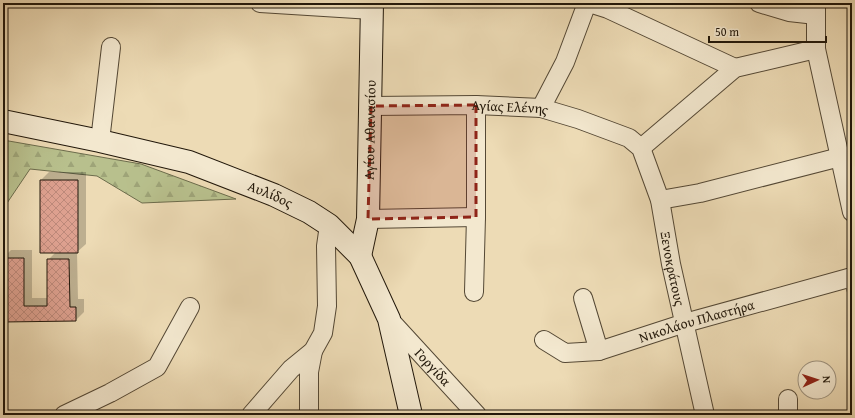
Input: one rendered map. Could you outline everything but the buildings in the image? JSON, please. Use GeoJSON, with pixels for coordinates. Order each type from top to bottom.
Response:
{"type":"FeatureCollection","features":[{"type":"Feature","properties":{"kind":"main road","name":"Αγίου Αθανασίου"},"geometry":{"type":"LineString","coordinates":[[360,256],[368,219],[372,7]]}},
{"type":"Feature","properties":{"kind":"main road","name":"Αυλίδος"},"geometry":{"type":"LineString","coordinates":[[3,121],[100,141],[189,162],[274,195],[308,212],[329,226],[360,256],[389,319],[411,415]]}},
{"type":"Feature","properties":{"kind":"street"},"geometry":{"type":"LineString","coordinates":[[260,3],[372,7]]}},
{"type":"Feature","properties":{"kind":"street"},"geometry":{"type":"LineString","coordinates":[[541,108],[565,62],[588,3],[608,9],[734,68]]}},
{"type":"Feature","properties":{"kind":"street"},"geometry":{"type":"LineString","coordinates":[[759,3],[790,12],[816,9],[816,49],[852,212]]}},
{"type":"Feature","properties":{"kind":"street"},"geometry":{"type":"LineString","coordinates":[[100,141],[111,47]]}},
{"type":"Feature","properties":{"kind":"street"},"geometry":{"type":"LineString","coordinates":[[641,148],[734,68],[816,49]]}},
{"type":"Feature","properties":{"kind":"street"},"geometry":{"type":"LineString","coordinates":[[474,292],[476,105]]}},
{"type":"Feature","properties":{"kind":"street","name":"Αγίας Ελένης"},"geometry":{"type":"LineString","coordinates":[[371,106],[476,105],[541,108],[578,119],[629,138],[641,148]]}},
{"type":"Feature","properties":{"kind":"street","name":"Ξενοκράτους"},"geometry":{"type":"LineString","coordinates":[[641,148],[660,200],[671,264],[705,415]]}},
{"type":"Feature","properties":{"kind":"street"},"geometry":{"type":"LineString","coordinates":[[660,200],[700,193],[840,157]]}},
{"type":"Feature","properties":{"kind":"street"},"geometry":{"type":"LineString","coordinates":[[368,219],[476,217]]}},
{"type":"Feature","properties":{"kind":"street"},"geometry":{"type":"LineString","coordinates":[[309,415],[309,372],[313,351],[323,333],[327,306],[326,246],[329,226]]}},
{"type":"Feature","properties":{"kind":"street","name":"Νικολάου Πλαστήρα"},"geometry":{"type":"LineString","coordinates":[[544,340],[565,353],[600,351],[685,323],[851,282]]}},
{"type":"Feature","properties":{"kind":"street"},"geometry":{"type":"LineString","coordinates":[[583,298],[600,351]]}},
{"type":"Feature","properties":{"kind":"street"},"geometry":{"type":"LineString","coordinates":[[64,415],[110,393],[157,366],[190,306]]}},
{"type":"Feature","properties":{"kind":"street","name":"Γοργίδα"},"geometry":{"type":"LineString","coordinates":[[389,319],[477,415]]}},
{"type":"Feature","properties":{"kind":"street"},"geometry":{"type":"LineString","coordinates":[[250,415],[292,368],[313,351]]}},
{"type":"Feature","properties":{"kind":"highlighted area"},"geometry":{"type":"Polygon","coordinates":[[[476,105],[476,217],[368,219],[371,106],[476,105]]]}},
{"type":"Feature","properties":{"kind":"green space"},"geometry":{"type":"Polygon","coordinates":[[[3,140],[141,164],[236,199],[142,203],[97,176],[30,169],[3,209],[3,140]]]}}]}
